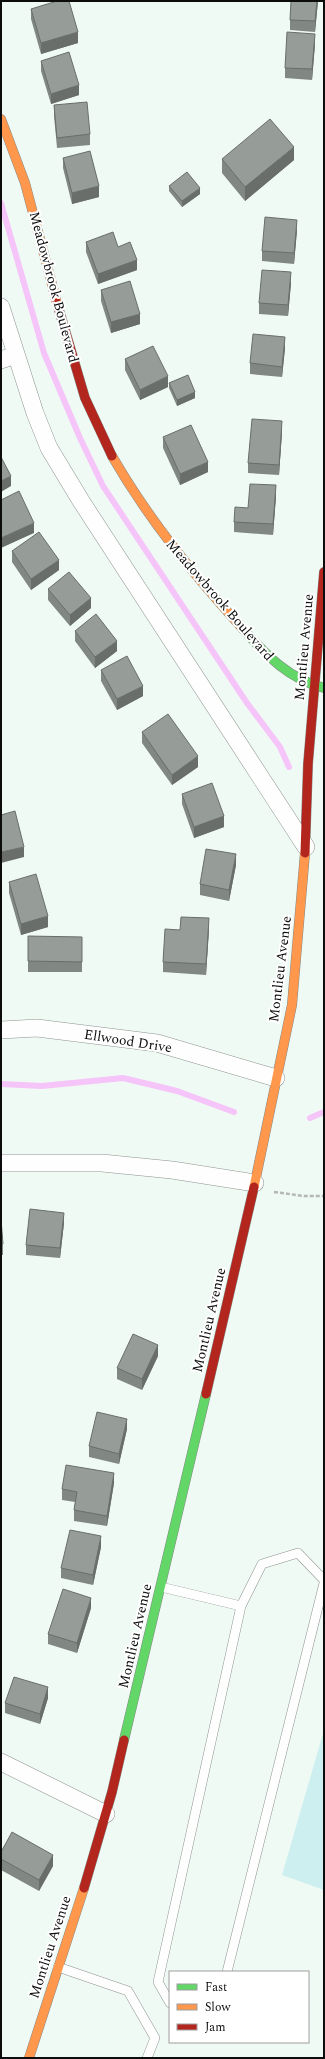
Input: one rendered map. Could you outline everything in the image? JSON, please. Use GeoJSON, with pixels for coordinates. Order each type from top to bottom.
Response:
{"type":"FeatureCollection","features":[{"type":"Feature","properties":{"kind":"street","name":"Meadowbrook Boulevard"},"geometry":{"type":"LineString","coordinates":[[1,119],[28,192],[65,340],[97,426],[122,472],[156,526],[197,578],[278,667],[314,686],[324,688]]}},
{"type":"Feature","properties":{"kind":"street"},"geometry":{"type":"LineString","coordinates":[[1,307],[8,358],[49,448],[81,501],[306,847]]}},
{"type":"Feature","properties":{"kind":"street","name":"Montlieu Avenue"},"geometry":{"type":"LineString","coordinates":[[29,2058],[106,1814],[161,1587],[255,1184],[292,1005],[306,847],[308,764],[324,572]]}},
{"type":"Feature","properties":{"kind":"street","name":"Ellwood Drive"},"geometry":{"type":"LineString","coordinates":[[1,1030],[37,1028],[157,1042],[276,1078]]}},
{"type":"Feature","properties":{"kind":"street"},"geometry":{"type":"LineString","coordinates":[[1,1163],[102,1163],[172,1170],[255,1184]]}},
{"type":"Feature","properties":{"kind":"street"},"geometry":{"type":"LineString","coordinates":[[1,1762],[106,1814]]}},
{"type":"Feature","properties":{"kind":"lane"},"geometry":{"type":"LineString","coordinates":[[169,2001],[158,1982],[241,1606],[262,1564],[298,1553],[324,1582],[227,1971]]}},
{"type":"Feature","properties":{"kind":"lane"},"geometry":{"type":"LineString","coordinates":[[161,1587],[241,1606]]}},
{"type":"Feature","properties":{"kind":"lane"},"geometry":{"type":"LineString","coordinates":[[58,1967],[128,1991],[155,2038],[147,2058]]}},
{"type":"Feature","properties":{"kind":"path"},"geometry":{"type":"LineString","coordinates":[[255,1184],[270,1191],[304,1196],[324,1196]]}},
{"type":"Feature","properties":{"kind":"shaded area"},"geometry":{"type":"Polygon","coordinates":[[[324,1730],[324,1890],[282,1875],[324,1730]]]}},
{"type":"Feature","properties":{"kind":"building"},"geometry":{"type":"Polygon","coordinates":[[[57,1],[69,1],[78,32],[41,43],[31,9],[57,1]]]}},
{"type":"Feature","properties":{"kind":"building"},"geometry":{"type":"Polygon","coordinates":[[[291,1],[317,1],[315,21],[290,20],[291,1]]]}},
{"type":"Feature","properties":{"kind":"building"},"geometry":{"type":"Polygon","coordinates":[[[287,32],[315,34],[312,69],[285,68],[287,32]]]}},
{"type":"Feature","properties":{"kind":"building"},"geometry":{"type":"Polygon","coordinates":[[[69,52],[79,85],[51,94],[41,61],[69,52]]]}},
{"type":"Feature","properties":{"kind":"building"},"geometry":{"type":"Polygon","coordinates":[[[87,102],[90,134],[57,138],[54,105],[87,102]]]}},
{"type":"Feature","properties":{"kind":"building"},"geometry":{"type":"Polygon","coordinates":[[[270,119],[294,147],[245,187],[222,159],[270,119]]]}},
{"type":"Feature","properties":{"kind":"building"},"geometry":{"type":"Polygon","coordinates":[[[90,151],[99,186],[72,193],[63,158],[90,151]]]}},
{"type":"Feature","properties":{"kind":"building"},"geometry":{"type":"Polygon","coordinates":[[[187,172],[200,188],[182,201],[169,186],[187,172]]]}},
{"type":"Feature","properties":{"kind":"building"},"geometry":{"type":"Polygon","coordinates":[[[265,217],[297,220],[294,253],[262,251],[265,217]]]}},
{"type":"Feature","properties":{"kind":"building"},"geometry":{"type":"Polygon","coordinates":[[[113,232],[118,247],[130,242],[137,260],[98,274],[86,242],[113,232]]]}},
{"type":"Feature","properties":{"kind":"building"},"geometry":{"type":"Polygon","coordinates":[[[262,270],[291,272],[288,305],[259,303],[262,270]]]}},
{"type":"Feature","properties":{"kind":"building"},"geometry":{"type":"Polygon","coordinates":[[[130,281],[140,314],[111,322],[101,290],[130,281]]]}},
{"type":"Feature","properties":{"kind":"building"},"geometry":{"type":"Polygon","coordinates":[[[253,334],[285,337],[282,367],[250,363],[253,334]]]}},
{"type":"Feature","properties":{"kind":"building"},"geometry":{"type":"Polygon","coordinates":[[[153,346],[168,376],[140,390],[125,359],[153,346]]]}},
{"type":"Feature","properties":{"kind":"building"},"geometry":{"type":"Polygon","coordinates":[[[188,375],[195,392],[177,400],[169,383],[188,375]]]}},
{"type":"Feature","properties":{"kind":"building"},"geometry":{"type":"Polygon","coordinates":[[[252,419],[282,421],[279,465],[248,463],[252,419]]]}},
{"type":"Feature","properties":{"kind":"building"},"geometry":{"type":"Polygon","coordinates":[[[191,425],[208,462],[180,474],[163,437],[191,425]]]}},
{"type":"Feature","properties":{"kind":"building"},"geometry":{"type":"Polygon","coordinates":[[[1,457],[11,476],[1,481],[1,457]]]}},
{"type":"Feature","properties":{"kind":"building"},"geometry":{"type":"Polygon","coordinates":[[[250,484],[276,485],[273,524],[234,522],[235,507],[248,508],[250,484]]]}},
{"type":"Feature","properties":{"kind":"building"},"geometry":{"type":"Polygon","coordinates":[[[19,491],[34,523],[1,538],[1,500],[19,491]]]}},
{"type":"Feature","properties":{"kind":"building"},"geometry":{"type":"Polygon","coordinates":[[[39,532],[59,560],[31,579],[12,551],[39,532]]]}},
{"type":"Feature","properties":{"kind":"building"},"geometry":{"type":"Polygon","coordinates":[[[69,572],[91,598],[70,615],[48,589],[69,572]]]}},
{"type":"Feature","properties":{"kind":"building"},"geometry":{"type":"Polygon","coordinates":[[[96,614],[117,641],[95,657],[75,631],[96,614]]]}},
{"type":"Feature","properties":{"kind":"building"},"geometry":{"type":"Polygon","coordinates":[[[127,656],[143,686],[117,699],[101,670],[127,656]]]}},
{"type":"Feature","properties":{"kind":"building"},"geometry":{"type":"Polygon","coordinates":[[[168,714],[198,756],[172,775],[142,732],[168,714]]]}},
{"type":"Feature","properties":{"kind":"building"},"geometry":{"type":"Polygon","coordinates":[[[212,783],[224,816],[194,827],[182,794],[212,783]]]}},
{"type":"Feature","properties":{"kind":"building"},"geometry":{"type":"Polygon","coordinates":[[[15,811],[24,847],[1,852],[1,815],[15,811]]]}},
{"type":"Feature","properties":{"kind":"building"},"geometry":{"type":"Polygon","coordinates":[[[206,849],[236,854],[229,890],[200,884],[206,849]]]}},
{"type":"Feature","properties":{"kind":"building"},"geometry":{"type":"Polygon","coordinates":[[[36,874],[48,916],[21,924],[9,882],[36,874]]]}},
{"type":"Feature","properties":{"kind":"building"},"geometry":{"type":"Polygon","coordinates":[[[181,917],[209,918],[206,964],[163,962],[165,929],[180,930],[181,917]]]}},
{"type":"Feature","properties":{"kind":"building"},"geometry":{"type":"Polygon","coordinates":[[[28,936],[82,937],[82,962],[28,961],[28,936]]]}},
{"type":"Feature","properties":{"kind":"building"},"geometry":{"type":"Polygon","coordinates":[[[30,1209],[64,1213],[60,1248],[26,1245],[30,1209]]]}},
{"type":"Feature","properties":{"kind":"building"},"geometry":{"type":"Polygon","coordinates":[[[1,1219],[3,1244],[1,1245],[1,1219]]]}},
{"type":"Feature","properties":{"kind":"building"},"geometry":{"type":"Polygon","coordinates":[[[133,1334],[158,1345],[142,1379],[117,1368],[133,1334]]]}},
{"type":"Feature","properties":{"kind":"building"},"geometry":{"type":"Polygon","coordinates":[[[97,1412],[127,1419],[119,1454],[89,1446],[97,1412]]]}},
{"type":"Feature","properties":{"kind":"building"},"geometry":{"type":"Polygon","coordinates":[[[66,1465],[114,1473],[107,1516],[74,1510],[77,1492],[62,1489],[66,1465]]]}},
{"type":"Feature","properties":{"kind":"building"},"geometry":{"type":"Polygon","coordinates":[[[70,1530],[101,1536],[93,1575],[61,1568],[70,1530]]]}},
{"type":"Feature","properties":{"kind":"building"},"geometry":{"type":"Polygon","coordinates":[[[63,1589],[91,1598],[77,1643],[48,1634],[63,1589]]]}},
{"type":"Feature","properties":{"kind":"building"},"geometry":{"type":"Polygon","coordinates":[[[14,1677],[48,1687],[40,1714],[5,1703],[14,1677]]]}},
{"type":"Feature","properties":{"kind":"building"},"geometry":{"type":"Polygon","coordinates":[[[12,1832],[53,1855],[39,1880],[1,1859],[1,1852],[12,1832]]]}},
{"type":"Feature","properties":{"kind":"waterway"},"geometry":{"type":"LineString","coordinates":[[1,203],[44,353],[80,438],[103,486],[247,703],[280,747],[289,767]]}},
{"type":"Feature","properties":{"kind":"waterway"},"geometry":{"type":"LineString","coordinates":[[1,1084],[42,1086],[123,1078],[177,1091],[234,1112]]}},
{"type":"Feature","properties":{"kind":"waterway"},"geometry":{"type":"LineString","coordinates":[[310,1118],[324,1112]]}},
{"type":"Feature","properties":{"kind":"traffic: fast"},"geometry":{"type":"LineString","coordinates":[[243,629],[279,665],[300,679],[324,688]]}},
{"type":"Feature","properties":{"kind":"traffic: fast"},"geometry":{"type":"LineString","coordinates":[[124,1740],[206,1394]]}},
{"type":"Feature","properties":{"kind":"traffic: slow"},"geometry":{"type":"LineString","coordinates":[[1,119],[25,183],[57,303]]}},
{"type":"Feature","properties":{"kind":"traffic: slow"},"geometry":{"type":"LineString","coordinates":[[112,456],[126,480],[157,525],[207,588],[243,629]]}},
{"type":"Feature","properties":{"kind":"traffic: slow"},"geometry":{"type":"LineString","coordinates":[[254,1187],[292,1005],[305,853]]}},
{"type":"Feature","properties":{"kind":"traffic: slow"},"geometry":{"type":"LineString","coordinates":[[29,2058],[84,1888]]}},
{"type":"Feature","properties":{"kind":"traffic: jam"},"geometry":{"type":"LineString","coordinates":[[57,303],[85,398],[112,456]]}},
{"type":"Feature","properties":{"kind":"traffic: jam"},"geometry":{"type":"LineString","coordinates":[[305,853],[308,764],[324,572]]}},
{"type":"Feature","properties":{"kind":"traffic: jam"},"geometry":{"type":"LineString","coordinates":[[206,1394],[254,1187]]}},
{"type":"Feature","properties":{"kind":"traffic: jam"},"geometry":{"type":"LineString","coordinates":[[84,1888],[112,1792],[124,1740]]}}]}
